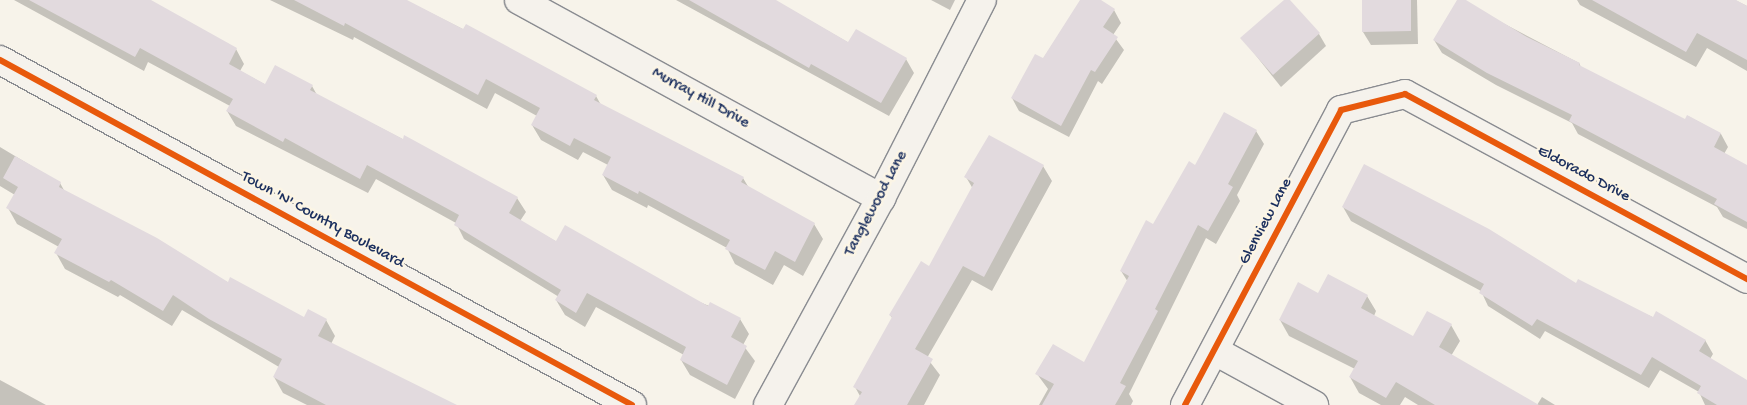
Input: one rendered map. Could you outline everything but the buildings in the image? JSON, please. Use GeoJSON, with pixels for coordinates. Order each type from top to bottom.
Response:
{"type":"FeatureCollection","features":[{"type":"Feature","properties":{"kind":"street","name":"Murray Hill Drive"},"geometry":{"type":"LineString","coordinates":[[519,0],[881,198]]}},
{"type":"Feature","properties":{"kind":"street","name":"Tanglewood Lane"},"geometry":{"type":"LineString","coordinates":[[768,405],[881,198],[982,0]]}},
{"type":"Feature","properties":{"kind":"street","name":"Town 'N' Country Boulevard"},"geometry":{"type":"LineString","coordinates":[[0,60],[632,405]]}},
{"type":"Feature","properties":{"kind":"street","name":"Eldorado Drive"},"geometry":{"type":"LineString","coordinates":[[1405,94],[1747,279]]}},
{"type":"Feature","properties":{"kind":"street","name":"Glenview Lane"},"geometry":{"type":"LineString","coordinates":[[1185,405],[1341,110],[1405,94]]}},
{"type":"Feature","properties":{"kind":"street"},"geometry":{"type":"LineString","coordinates":[[1215,350],[1314,405]]}},
{"type":"Feature","properties":{"kind":"cycle path"},"geometry":{"type":"LineString","coordinates":[[0,60],[632,405]]}},
{"type":"Feature","properties":{"kind":"cycle path"},"geometry":{"type":"LineString","coordinates":[[1185,405],[1341,110],[1405,94],[1747,279]]}}]}
